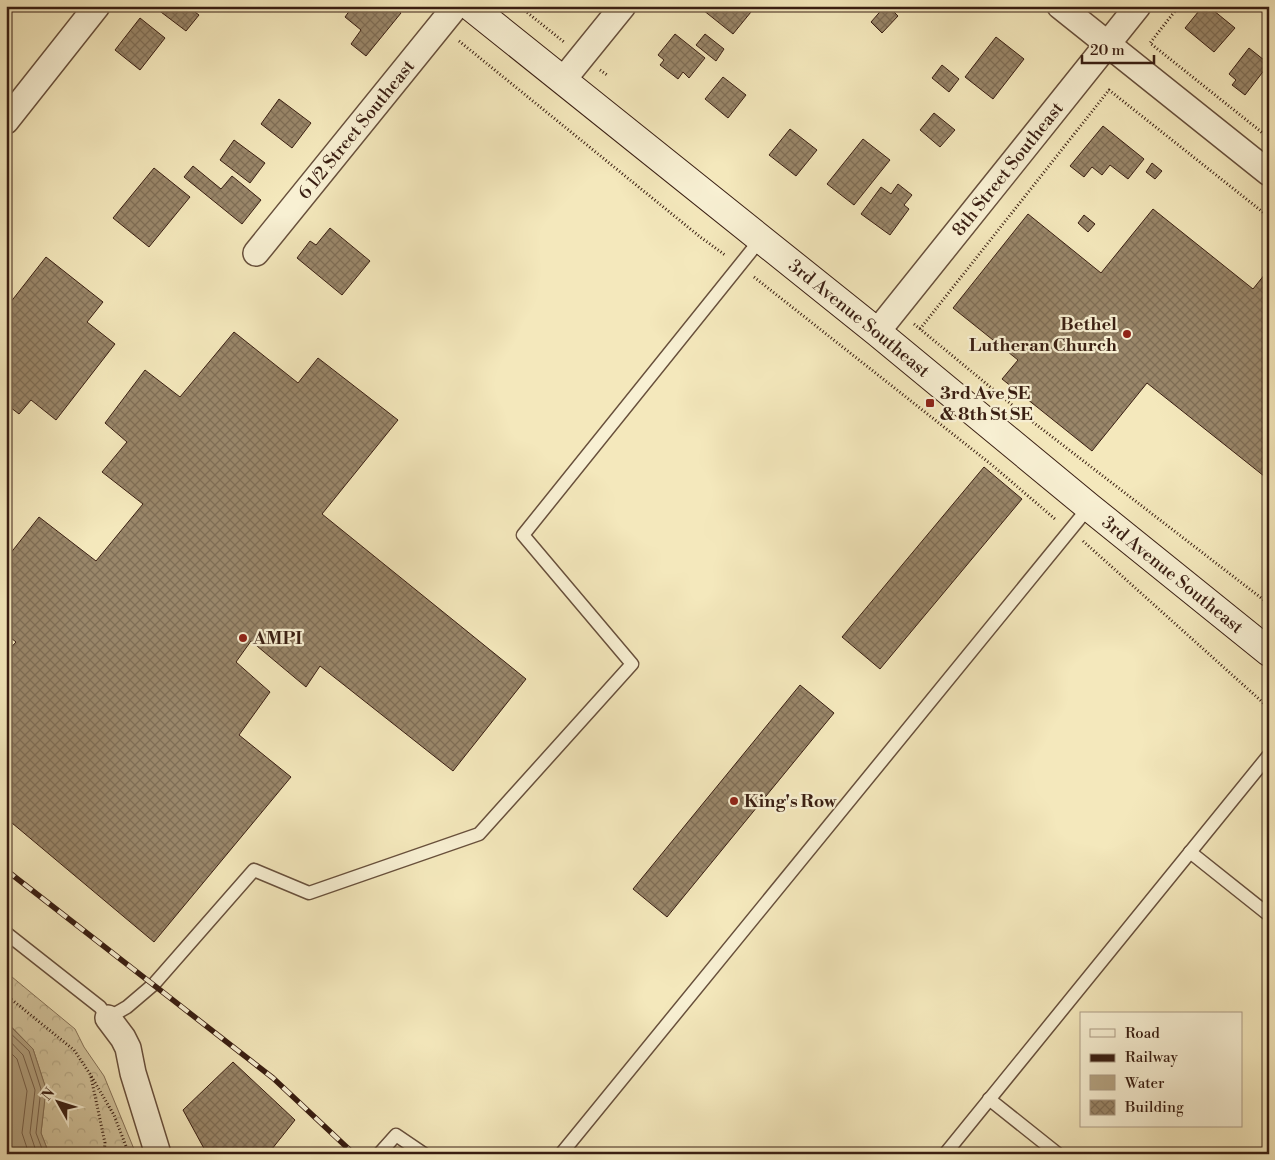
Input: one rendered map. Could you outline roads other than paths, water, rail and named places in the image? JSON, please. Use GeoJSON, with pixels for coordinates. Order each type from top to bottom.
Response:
{"type":"FeatureCollection","features":[{"type":"Feature","properties":{"kind":"main road","name":"3rd Avenue Southeast"},"geometry":{"type":"LineString","coordinates":[[470,6],[876,332],[1269,652]]}},
{"type":"Feature","properties":{"kind":"street"},"geometry":{"type":"LineString","coordinates":[[6,121],[97,6]]}},
{"type":"Feature","properties":{"kind":"street","name":"6 1/2 Street Southeast"},"geometry":{"type":"LineString","coordinates":[[256,253],[456,6]]}},
{"type":"Feature","properties":{"kind":"street"},"geometry":{"type":"LineString","coordinates":[[563,80],[623,6]]}},
{"type":"Feature","properties":{"kind":"street"},"geometry":{"type":"LineString","coordinates":[[1060,6],[1269,173]]}},
{"type":"Feature","properties":{"kind":"street","name":"8th Street Southeast"},"geometry":{"type":"LineString","coordinates":[[876,332],[1138,6]]}},
{"type":"Feature","properties":{"kind":"street"},"geometry":{"type":"LineString","coordinates":[[108,1018],[128,1048],[133,1073],[158,1154]]}},
{"type":"Feature","properties":{"kind":"lane"},"geometry":{"type":"LineString","coordinates":[[6,933],[100,1007],[108,1018],[127,1008],[154,984],[254,870],[309,893],[479,834],[632,664],[522,535],[760,240]]}},
{"type":"Feature","properties":{"kind":"lane"},"geometry":{"type":"LineString","coordinates":[[561,1154],[1068,530],[1089,507]]}},
{"type":"Feature","properties":{"kind":"lane"},"geometry":{"type":"LineString","coordinates":[[945,1154],[1269,755]]}},
{"type":"Feature","properties":{"kind":"lane"},"geometry":{"type":"LineString","coordinates":[[1190,852],[1269,915]]}},
{"type":"Feature","properties":{"kind":"lane"},"geometry":{"type":"LineString","coordinates":[[989,1099],[1058,1154]]}},
{"type":"Feature","properties":{"kind":"lane"},"geometry":{"type":"LineString","coordinates":[[379,1154],[396,1135],[424,1154]]}},
{"type":"Feature","properties":{"kind":"water"},"geometry":{"type":"Polygon","coordinates":[[[6,1022],[33,1049],[46,1089],[41,1133],[51,1154],[6,1154],[6,1022]]]}},
{"type":"Feature","properties":{"kind":"railway"},"geometry":{"type":"LineString","coordinates":[[6,870],[273,1078],[354,1154]]}},
{"type":"Feature","properties":{"kind":"place","name":"Bethel Lutheran Church"},"geometry":{"type":"Point","coordinates":[1127,334]}},
{"type":"Feature","properties":{"kind":"place","name":"3rd Ave SE & 8th St SE"},"geometry":{"type":"Point","coordinates":[930,403]}},
{"type":"Feature","properties":{"kind":"place","name":"AMPI"},"geometry":{"type":"Point","coordinates":[243,638]}},
{"type":"Feature","properties":{"kind":"place","name":"King's Row"},"geometry":{"type":"Point","coordinates":[734,801]}}]}
